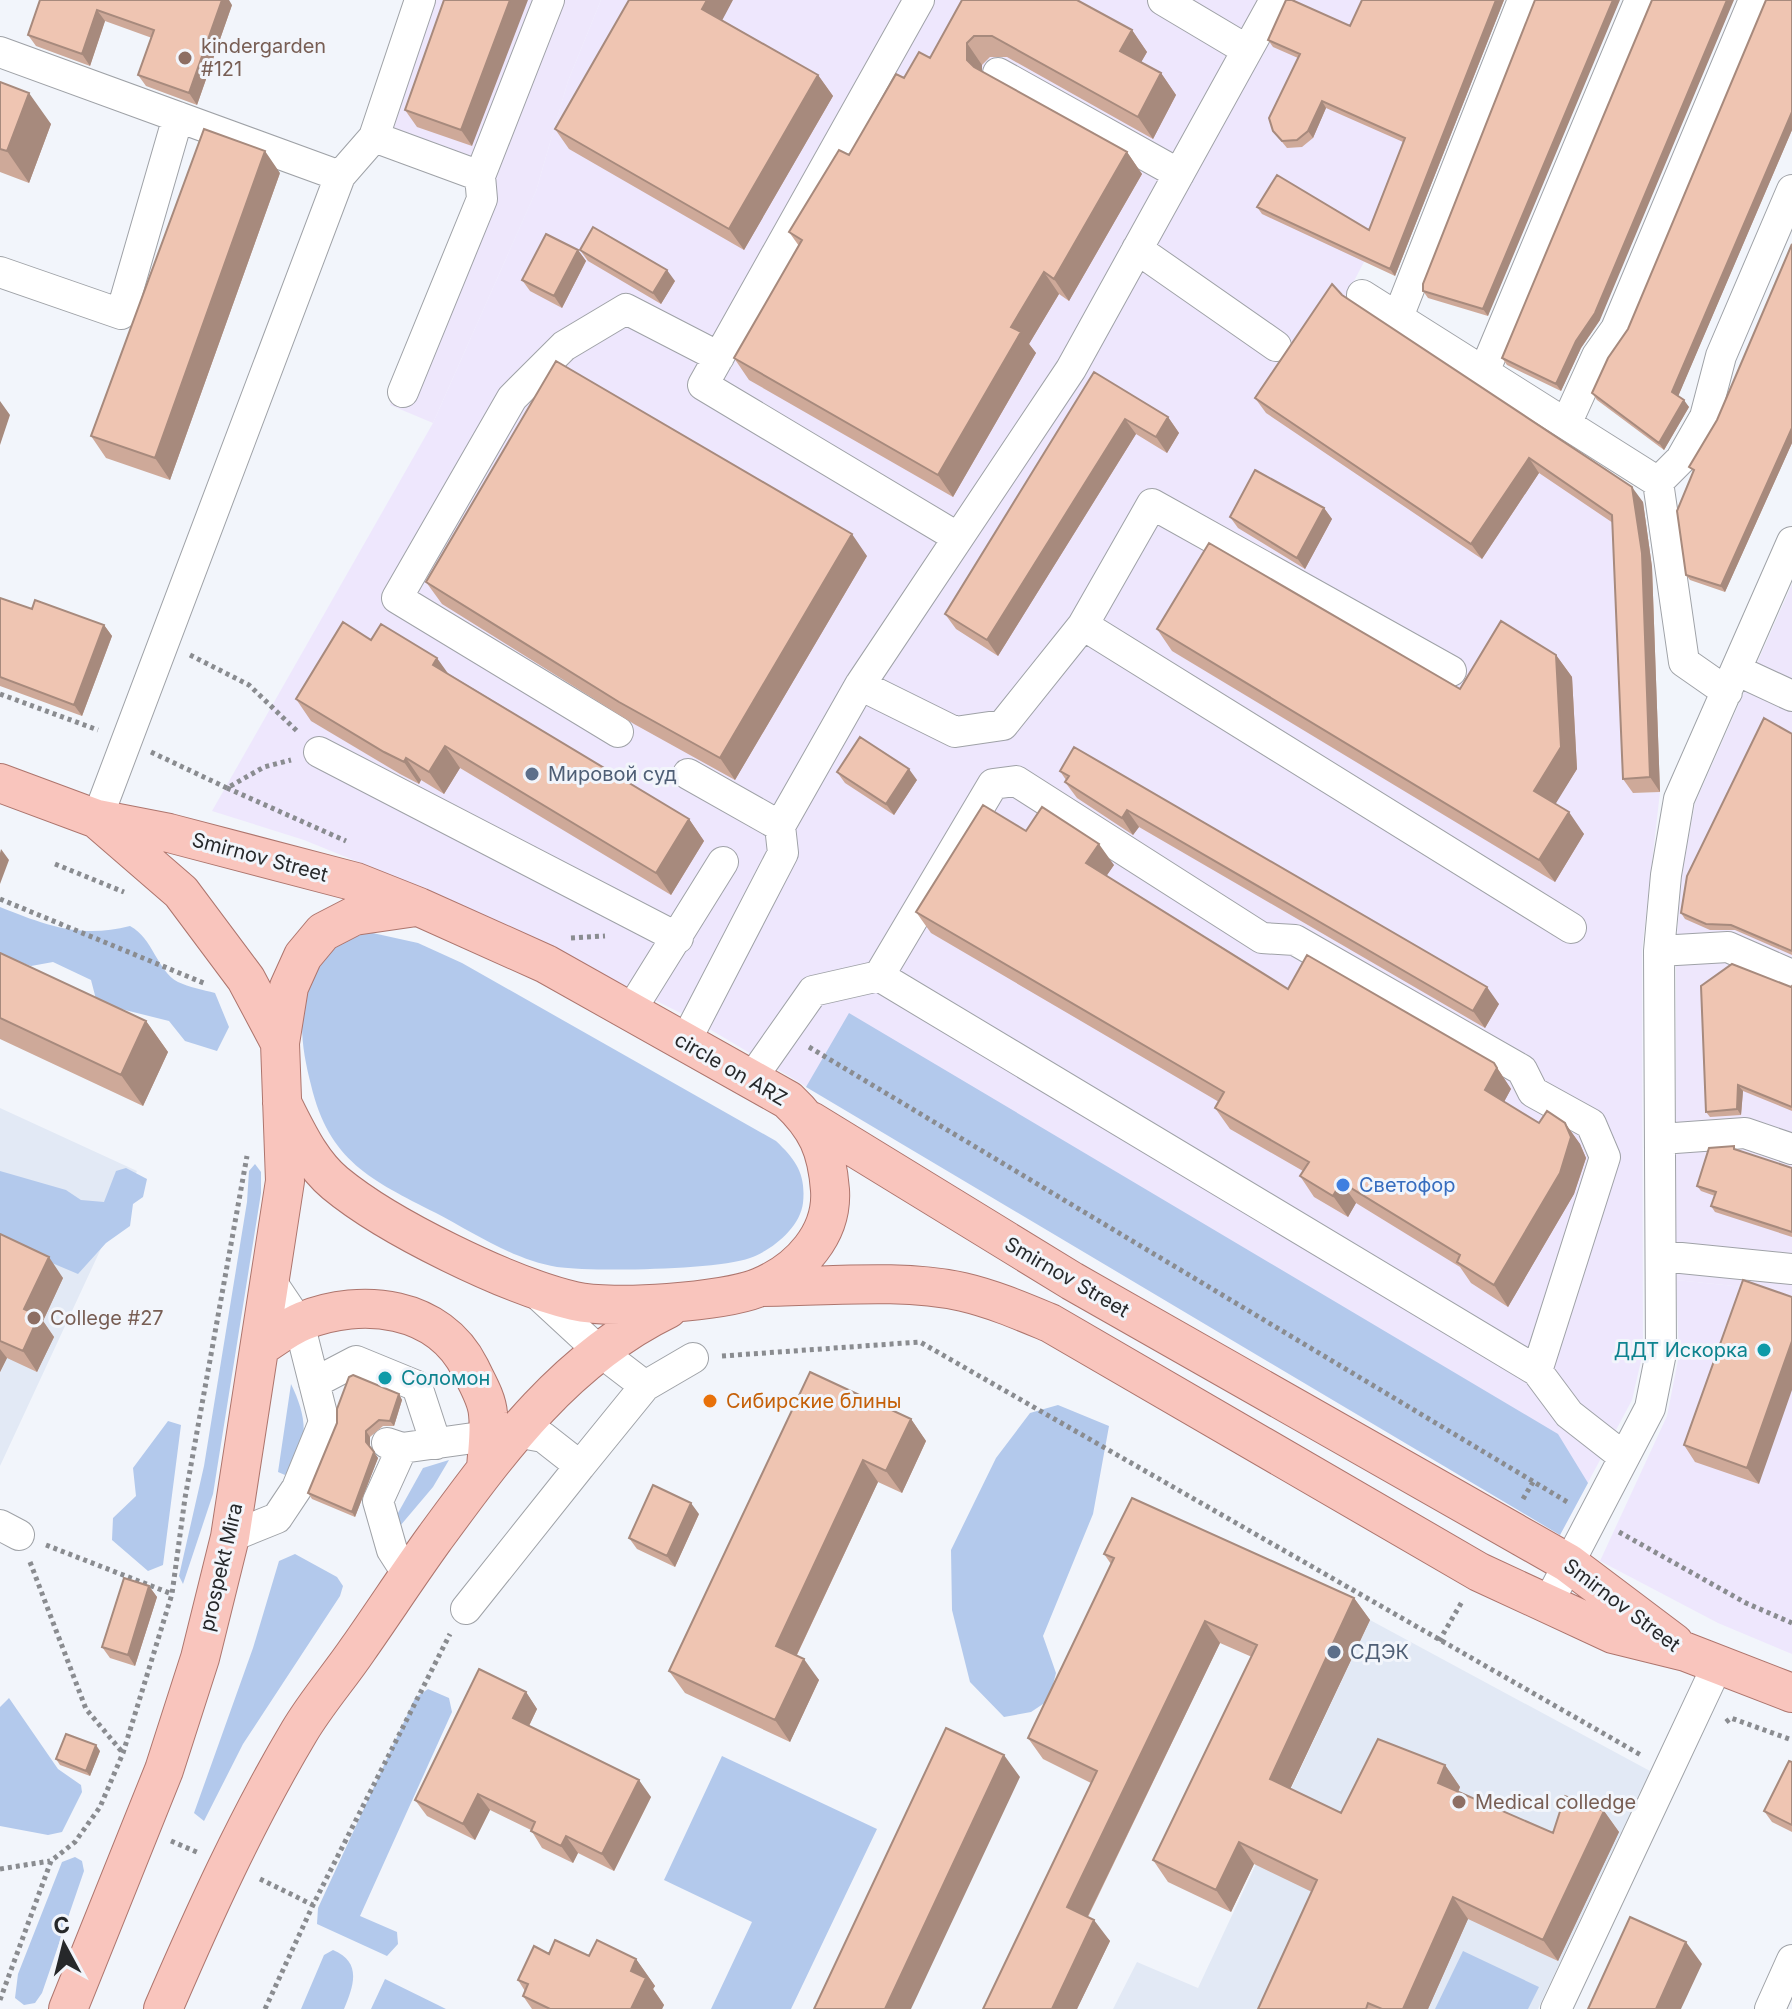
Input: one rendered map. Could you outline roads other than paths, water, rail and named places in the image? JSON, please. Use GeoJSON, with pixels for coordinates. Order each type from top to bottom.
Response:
{"type":"FeatureCollection","features":[{"type":"Feature","properties":{"kind":"main road","name":"Smirnov Street"},"geometry":{"type":"LineString","coordinates":[[0,783],[97,819],[169,833],[356,882],[419,907]]}},
{"type":"Feature","properties":{"kind":"main road","name":"Smirnov Street"},"geometry":{"type":"LineString","coordinates":[[97,819],[181,892],[246,979],[280,1043]]}},
{"type":"Feature","properties":{"kind":"main road","name":"circle on ARZ"},"geometry":{"type":"LineString","coordinates":[[419,907],[546,964],[631,1010],[788,1100],[811,1121],[828,1167],[831,1205],[821,1239],[793,1266],[760,1287],[685,1301],[620,1306],[574,1301],[528,1285],[447,1250],[364,1205],[333,1181],[310,1156],[282,1103],[280,1043],[289,987],[303,956],[323,932],[354,916],[419,907]]}},
{"type":"Feature","properties":{"kind":"main road","name":"prospekt Mira"},"geometry":{"type":"LineString","coordinates":[[68,2009],[143,1829],[200,1658],[230,1537],[285,1181],[282,1103]]}},
{"type":"Feature","properties":{"kind":"main road","name":"Smirnov Street"},"geometry":{"type":"LineString","coordinates":[[811,1121],[1072,1281],[1568,1563],[1702,1658]]}},
{"type":"Feature","properties":{"kind":"main road","name":"Smirnov Street"},"geometry":{"type":"LineString","coordinates":[[760,1287],[913,1286],[960,1291],[1001,1302],[1050,1323],[1479,1572],[1613,1634],[1702,1658],[1792,1693]]}},
{"type":"Feature","properties":{"kind":"main road"},"geometry":{"type":"LineString","coordinates":[[163,2009],[241,1872],[300,1730],[496,1447],[598,1350],[629,1328],[685,1301]]}},
{"type":"Feature","properties":{"kind":"main road"},"geometry":{"type":"LineString","coordinates":[[260,1347],[299,1323],[341,1309],[372,1307],[430,1324],[460,1349],[488,1412],[496,1447]]}},
{"type":"Feature","properties":{"kind":"street"},"geometry":{"type":"LineString","coordinates":[[97,819],[340,176],[374,137],[420,0]]}},
{"type":"Feature","properties":{"kind":"street"},"geometry":{"type":"LineString","coordinates":[[403,392],[482,199],[480,176],[549,0]]}},
{"type":"Feature","properties":{"kind":"street"},"geometry":{"type":"LineString","coordinates":[[1163,0],[1247,50]]}},
{"type":"Feature","properties":{"kind":"street"},"geometry":{"type":"LineString","coordinates":[[685,1042],[783,853],[780,826],[860,685],[1071,369],[1275,0]]}},
{"type":"Feature","properties":{"kind":"street"},"geometry":{"type":"LineString","coordinates":[[1398,317],[1523,0]]}},
{"type":"Feature","properties":{"kind":"street"},"geometry":{"type":"LineString","coordinates":[[1484,372],[1640,0]]}},
{"type":"Feature","properties":{"kind":"street"},"geometry":{"type":"LineString","coordinates":[[1567,422],[1597,356],[1616,329],[1754,0]]}},
{"type":"Feature","properties":{"kind":"street"},"geometry":{"type":"LineString","coordinates":[[907,4],[703,385],[957,537]]}},
{"type":"Feature","properties":{"kind":"street"},"geometry":{"type":"LineString","coordinates":[[0,52],[340,176]]}},
{"type":"Feature","properties":{"kind":"street"},"geometry":{"type":"LineString","coordinates":[[998,73],[1179,174]]}},
{"type":"Feature","properties":{"kind":"street"},"geometry":{"type":"LineString","coordinates":[[0,272],[121,314],[178,117]]}},
{"type":"Feature","properties":{"kind":"street"},"geometry":{"type":"LineString","coordinates":[[374,137],[480,176]]}},
{"type":"Feature","properties":{"kind":"street"},"geometry":{"type":"LineString","coordinates":[[1658,482],[1681,459],[1705,417],[1721,356],[1792,190]]}},
{"type":"Feature","properties":{"kind":"street"},"geometry":{"type":"LineString","coordinates":[[1137,249],[1276,346]]}},
{"type":"Feature","properties":{"kind":"street"},"geometry":{"type":"LineString","coordinates":[[1362,295],[1658,482],[1684,662],[1731,681],[1792,696]]}},
{"type":"Feature","properties":{"kind":"street"},"geometry":{"type":"LineString","coordinates":[[618,732],[397,598],[512,398],[564,346],[626,309],[719,357]]}},
{"type":"Feature","properties":{"kind":"street"},"geometry":{"type":"LineString","coordinates":[[860,685],[955,732],[1003,725],[1083,625],[1152,504],[1451,671]]}},
{"type":"Feature","properties":{"kind":"street"},"geometry":{"type":"LineString","coordinates":[[1547,1605],[1650,1408],[1661,1353],[1659,951],[1679,799],[1792,542]]}},
{"type":"Feature","properties":{"kind":"street"},"geometry":{"type":"LineString","coordinates":[[1083,625],[1571,928]]}},
{"type":"Feature","properties":{"kind":"street"},"geometry":{"type":"LineString","coordinates":[[319,752],[678,938]]}},
{"type":"Feature","properties":{"kind":"street"},"geometry":{"type":"LineString","coordinates":[[688,774],[780,826]]}},
{"type":"Feature","properties":{"kind":"street"},"geometry":{"type":"LineString","coordinates":[[879,976],[993,784],[1016,781],[1262,938],[1295,940],[1522,1070],[1533,1092],[1591,1124],[1605,1157],[1537,1371]]}},
{"type":"Feature","properties":{"kind":"street"},"geometry":{"type":"LineString","coordinates":[[631,1010],[723,862]]}},
{"type":"Feature","properties":{"kind":"street"},"geometry":{"type":"LineString","coordinates":[[1659,951],[1728,947],[1792,975]]}},
{"type":"Feature","properties":{"kind":"street"},"geometry":{"type":"LineString","coordinates":[[752,1078],[813,991],[879,976],[1537,1371],[1569,1414],[1624,1457]]}},
{"type":"Feature","properties":{"kind":"street"},"geometry":{"type":"LineString","coordinates":[[1661,1139],[1745,1133],[1792,1149]]}},
{"type":"Feature","properties":{"kind":"street"},"geometry":{"type":"LineString","coordinates":[[1661,1256],[1792,1269]]}},
{"type":"Feature","properties":{"kind":"street"},"geometry":{"type":"LineString","coordinates":[[230,1537],[277,1518],[310,1472],[330,1424],[314,1383],[299,1323],[270,1280]]}},
{"type":"Feature","properties":{"kind":"street"},"geometry":{"type":"LineString","coordinates":[[528,1285],[598,1350],[645,1386]]}},
{"type":"Feature","properties":{"kind":"street"},"geometry":{"type":"LineString","coordinates":[[466,1609],[645,1386],[693,1358]]}},
{"type":"Feature","properties":{"kind":"street"},"geometry":{"type":"LineString","coordinates":[[314,1383],[356,1361],[417,1386],[436,1444]]}},
{"type":"Feature","properties":{"kind":"street"},"geometry":{"type":"LineString","coordinates":[[408,1575],[392,1550],[371,1498],[394,1445],[496,1447],[543,1437],[580,1466]]}},
{"type":"Feature","properties":{"kind":"street"},"geometry":{"type":"LineString","coordinates":[[1556,2009],[1668,1770],[1702,1658]]}},
{"type":"Feature","properties":{"kind":"street"},"geometry":{"type":"LineString","coordinates":[[1770,2009],[1792,1960]]}},
{"type":"Feature","properties":{"kind":"place","name":"kindergarden #121"},"geometry":{"type":"Point","coordinates":[185,58]}},
{"type":"Feature","properties":{"kind":"place","name":"Мировой суд"},"geometry":{"type":"Point","coordinates":[532,774]}},
{"type":"Feature","properties":{"kind":"place","name":"Светофор"},"geometry":{"type":"Point","coordinates":[1343,1185]}},
{"type":"Feature","properties":{"kind":"place","name":"College #27"},"geometry":{"type":"Point","coordinates":[34,1318]}},
{"type":"Feature","properties":{"kind":"place","name":"ДДТ Искорка"},"geometry":{"type":"Point","coordinates":[1764,1350]}},
{"type":"Feature","properties":{"kind":"place","name":"Соломон"},"geometry":{"type":"Point","coordinates":[385,1378]}},
{"type":"Feature","properties":{"kind":"place","name":"Сибирские блины"},"geometry":{"type":"Point","coordinates":[710,1401]}},
{"type":"Feature","properties":{"kind":"place","name":"СДЭК"},"geometry":{"type":"Point","coordinates":[1334,1652]}},
{"type":"Feature","properties":{"kind":"place","name":"Medical colledge"},"geometry":{"type":"Point","coordinates":[1459,1802]}}]}
